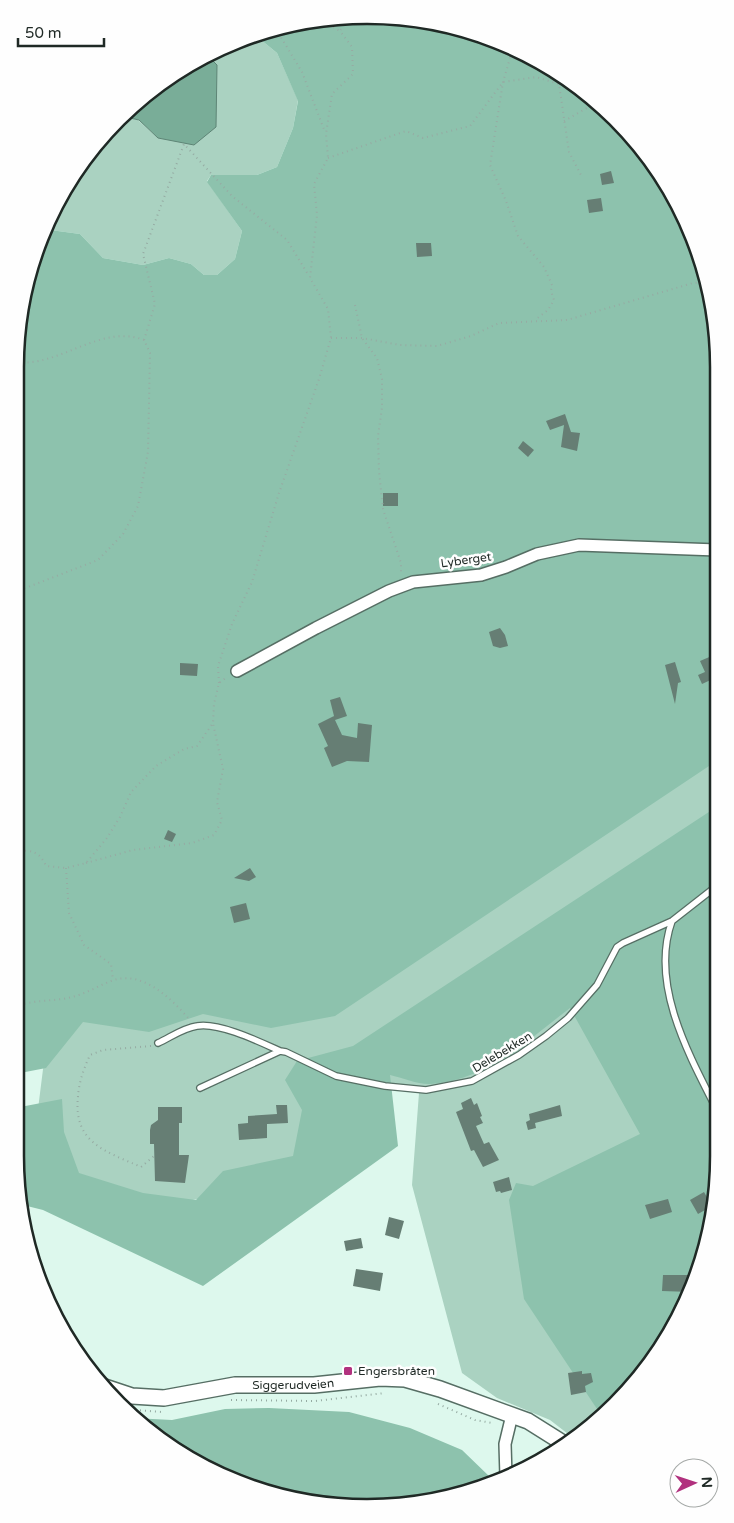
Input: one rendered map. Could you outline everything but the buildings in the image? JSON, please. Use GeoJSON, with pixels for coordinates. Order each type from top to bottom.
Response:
{"type":"FeatureCollection","features":[{"type":"Feature","properties":{"kind":"main road","name":"Siggerudveien"},"geometry":{"type":"LineString","coordinates":[[117,1391],[132,1396],[164,1398],[235,1386],[314,1386],[397,1378],[422,1382],[511,1420],[539,1426],[559,1440]]}},
{"type":"Feature","properties":{"kind":"street","name":"Lyberget"},"geometry":{"type":"LineString","coordinates":[[237,671],[283,645],[401,586],[426,579],[481,575],[537,554],[579,545],[710,550]]}},
{"type":"Feature","properties":{"kind":"street"},"geometry":{"type":"LineString","coordinates":[[505,1470],[505,1444],[511,1420]]}},
{"type":"Feature","properties":{"kind":"lane","name":"Delebekken"},"geometry":{"type":"LineString","coordinates":[[195,1026],[212,1026],[298,1058],[336,1076],[385,1086],[426,1090],[472,1082],[529,1048],[568,1018],[592,993],[617,947],[672,921],[710,891]]}},
{"type":"Feature","properties":{"kind":"lane"},"geometry":{"type":"LineString","coordinates":[[672,921],[666,937],[667,976],[672,1012],[694,1066],[710,1093]]}},
{"type":"Feature","properties":{"kind":"lane"},"geometry":{"type":"LineString","coordinates":[[158,1043],[195,1026]]}},
{"type":"Feature","properties":{"kind":"lane"},"geometry":{"type":"LineString","coordinates":[[200,1088],[280,1051]]}},
{"type":"Feature","properties":{"kind":"path"},"geometry":{"type":"LineString","coordinates":[[340,31],[344,24]]}},
{"type":"Feature","properties":{"kind":"path"},"geometry":{"type":"LineString","coordinates":[[310,278],[317,214],[314,184],[328,158],[326,134],[332,94],[353,74],[352,47],[340,31],[331,26]]}},
{"type":"Feature","properties":{"kind":"path"},"geometry":{"type":"LineString","coordinates":[[280,35],[302,72],[326,134]]}},
{"type":"Feature","properties":{"kind":"path"},"geometry":{"type":"LineString","coordinates":[[511,55],[503,82],[490,165],[506,201],[518,236],[544,267],[552,286],[551,291],[554,300],[548,310],[535,320]]}},
{"type":"Feature","properties":{"kind":"path"},"geometry":{"type":"LineString","coordinates":[[328,158],[406,131],[423,138],[470,126],[503,82],[536,76],[560,84],[569,152],[582,177]]}},
{"type":"Feature","properties":{"kind":"path"},"geometry":{"type":"LineString","coordinates":[[564,121],[587,108],[591,108]]}},
{"type":"Feature","properties":{"kind":"path"},"geometry":{"type":"LineString","coordinates":[[24,589],[98,560],[123,534],[138,506],[148,452],[150,354],[144,340],[155,304],[143,254],[184,144],[232,196],[287,240],[328,309],[331,338],[320,379],[279,493],[252,582],[232,624],[218,666],[219,683],[214,704],[213,724],[224,769],[217,802],[222,820],[214,835],[192,843],[133,850],[66,868],[46,866],[42,856],[31,850],[24,850]]}},
{"type":"Feature","properties":{"kind":"path"},"geometry":{"type":"LineString","coordinates":[[331,338],[362,338],[400,345],[436,346],[471,336],[499,323],[567,320],[700,282]]}},
{"type":"Feature","properties":{"kind":"path"},"geometry":{"type":"LineString","coordinates":[[355,305],[362,338],[377,358],[382,379],[382,408],[378,436],[379,471],[383,509],[401,563],[401,586]]}},
{"type":"Feature","properties":{"kind":"path"},"geometry":{"type":"LineString","coordinates":[[24,361],[59,356],[115,336],[132,336],[144,340]]}},
{"type":"Feature","properties":{"kind":"path"},"geometry":{"type":"LineString","coordinates":[[219,683],[237,671]]}},
{"type":"Feature","properties":{"kind":"path"},"geometry":{"type":"LineString","coordinates":[[86,863],[107,838],[120,817],[131,792],[156,766],[184,749],[197,746],[213,724]]}},
{"type":"Feature","properties":{"kind":"path"},"geometry":{"type":"LineString","coordinates":[[66,868],[69,913],[84,945],[111,964],[113,980]]}},
{"type":"Feature","properties":{"kind":"path"},"geometry":{"type":"LineString","coordinates":[[24,1005],[73,997],[113,980],[126,978],[144,981],[166,996],[195,1026]]}},
{"type":"Feature","properties":{"kind":"path"},"geometry":{"type":"LineString","coordinates":[[154,1156],[141,1167],[95,1144],[81,1130],[77,1104],[82,1077],[90,1055],[103,1050],[140,1048],[158,1043]]}},
{"type":"Feature","properties":{"kind":"path"},"geometry":{"type":"LineString","coordinates":[[228,1400],[315,1401],[388,1392]]}},
{"type":"Feature","properties":{"kind":"path"},"geometry":{"type":"LineString","coordinates":[[434,1402],[475,1420],[511,1420]]}},
{"type":"Feature","properties":{"kind":"path"},"geometry":{"type":"LineString","coordinates":[[137,1410],[168,1412]]}},
{"type":"Feature","properties":{"kind":"shaded area"},"geometry":{"type":"Polygon","coordinates":[[[345,24],[389,24],[434,30],[477,42],[519,59],[576,95],[610,124],[625,141],[664,195],[684,236],[699,278],[710,345],[710,765],[335,1016],[271,1028],[203,1014],[149,1032],[83,1022],[46,1068],[24,1072],[24,345],[35,278],[52,230],[80,234],[103,258],[143,265],[169,258],[191,264],[204,275],[217,275],[235,259],[242,231],[207,182],[211,175],[257,175],[277,167],[293,128],[298,101],[277,53],[262,40],[300,30],[345,24]]]}},
{"type":"Feature","properties":{"kind":"shaded area"},"geometry":{"type":"Polygon","coordinates":[[[262,40],[277,53],[298,100],[293,128],[277,167],[257,175],[211,175],[207,181],[242,231],[235,259],[217,275],[204,275],[191,264],[169,258],[143,265],[103,258],[80,234],[52,230],[59,215],[82,176],[124,124],[131,118],[138,120],[158,138],[217,65],[212,60],[262,40]]]}},
{"type":"Feature","properties":{"kind":"shaded area"},"geometry":{"type":"Polygon","coordinates":[[[212,60],[217,65],[216,127],[194,145],[158,138],[139,120],[131,118],[176,82],[212,60]]]}},
{"type":"Feature","properties":{"kind":"shaded area"},"geometry":{"type":"Polygon","coordinates":[[[710,395],[710,1178],[699,1245],[675,1308],[652,1347],[625,1382],[610,1399],[576,1428],[568,1434],[550,1420],[497,1398],[462,1373],[412,1185],[419,1093],[386,1089],[278,1186],[156,1206],[74,1174],[35,1133],[64,902],[710,395]]]}},
{"type":"Feature","properties":{"kind":"shaded area"},"geometry":{"type":"Polygon","coordinates":[[[710,811],[710,1178],[704,1223],[699,1245],[684,1287],[664,1328],[639,1365],[610,1399],[598,1410],[524,1299],[509,1200],[516,1183],[533,1186],[640,1134],[570,1008],[506,1056],[489,1067],[470,1075],[451,1081],[426,1084],[390,1075],[398,1146],[203,1286],[43,1210],[28,1206],[24,1178],[24,1106],[62,1099],[64,1132],[79,1173],[143,1193],[196,1200],[223,1171],[293,1156],[302,1110],[285,1080],[297,1061],[353,1046],[710,811]]]}},
{"type":"Feature","properties":{"kind":"shaded area"},"geometry":{"type":"Polygon","coordinates":[[[269,1408],[349,1412],[410,1428],[462,1450],[489,1476],[456,1488],[434,1493],[389,1499],[345,1499],[300,1493],[257,1481],[215,1464],[176,1441],[147,1419],[172,1420],[225,1409],[269,1408]]]}},
{"type":"Feature","properties":{"kind":"place","name":"Engersbråten"},"geometry":{"type":"Point","coordinates":[348,1371]}}]}
